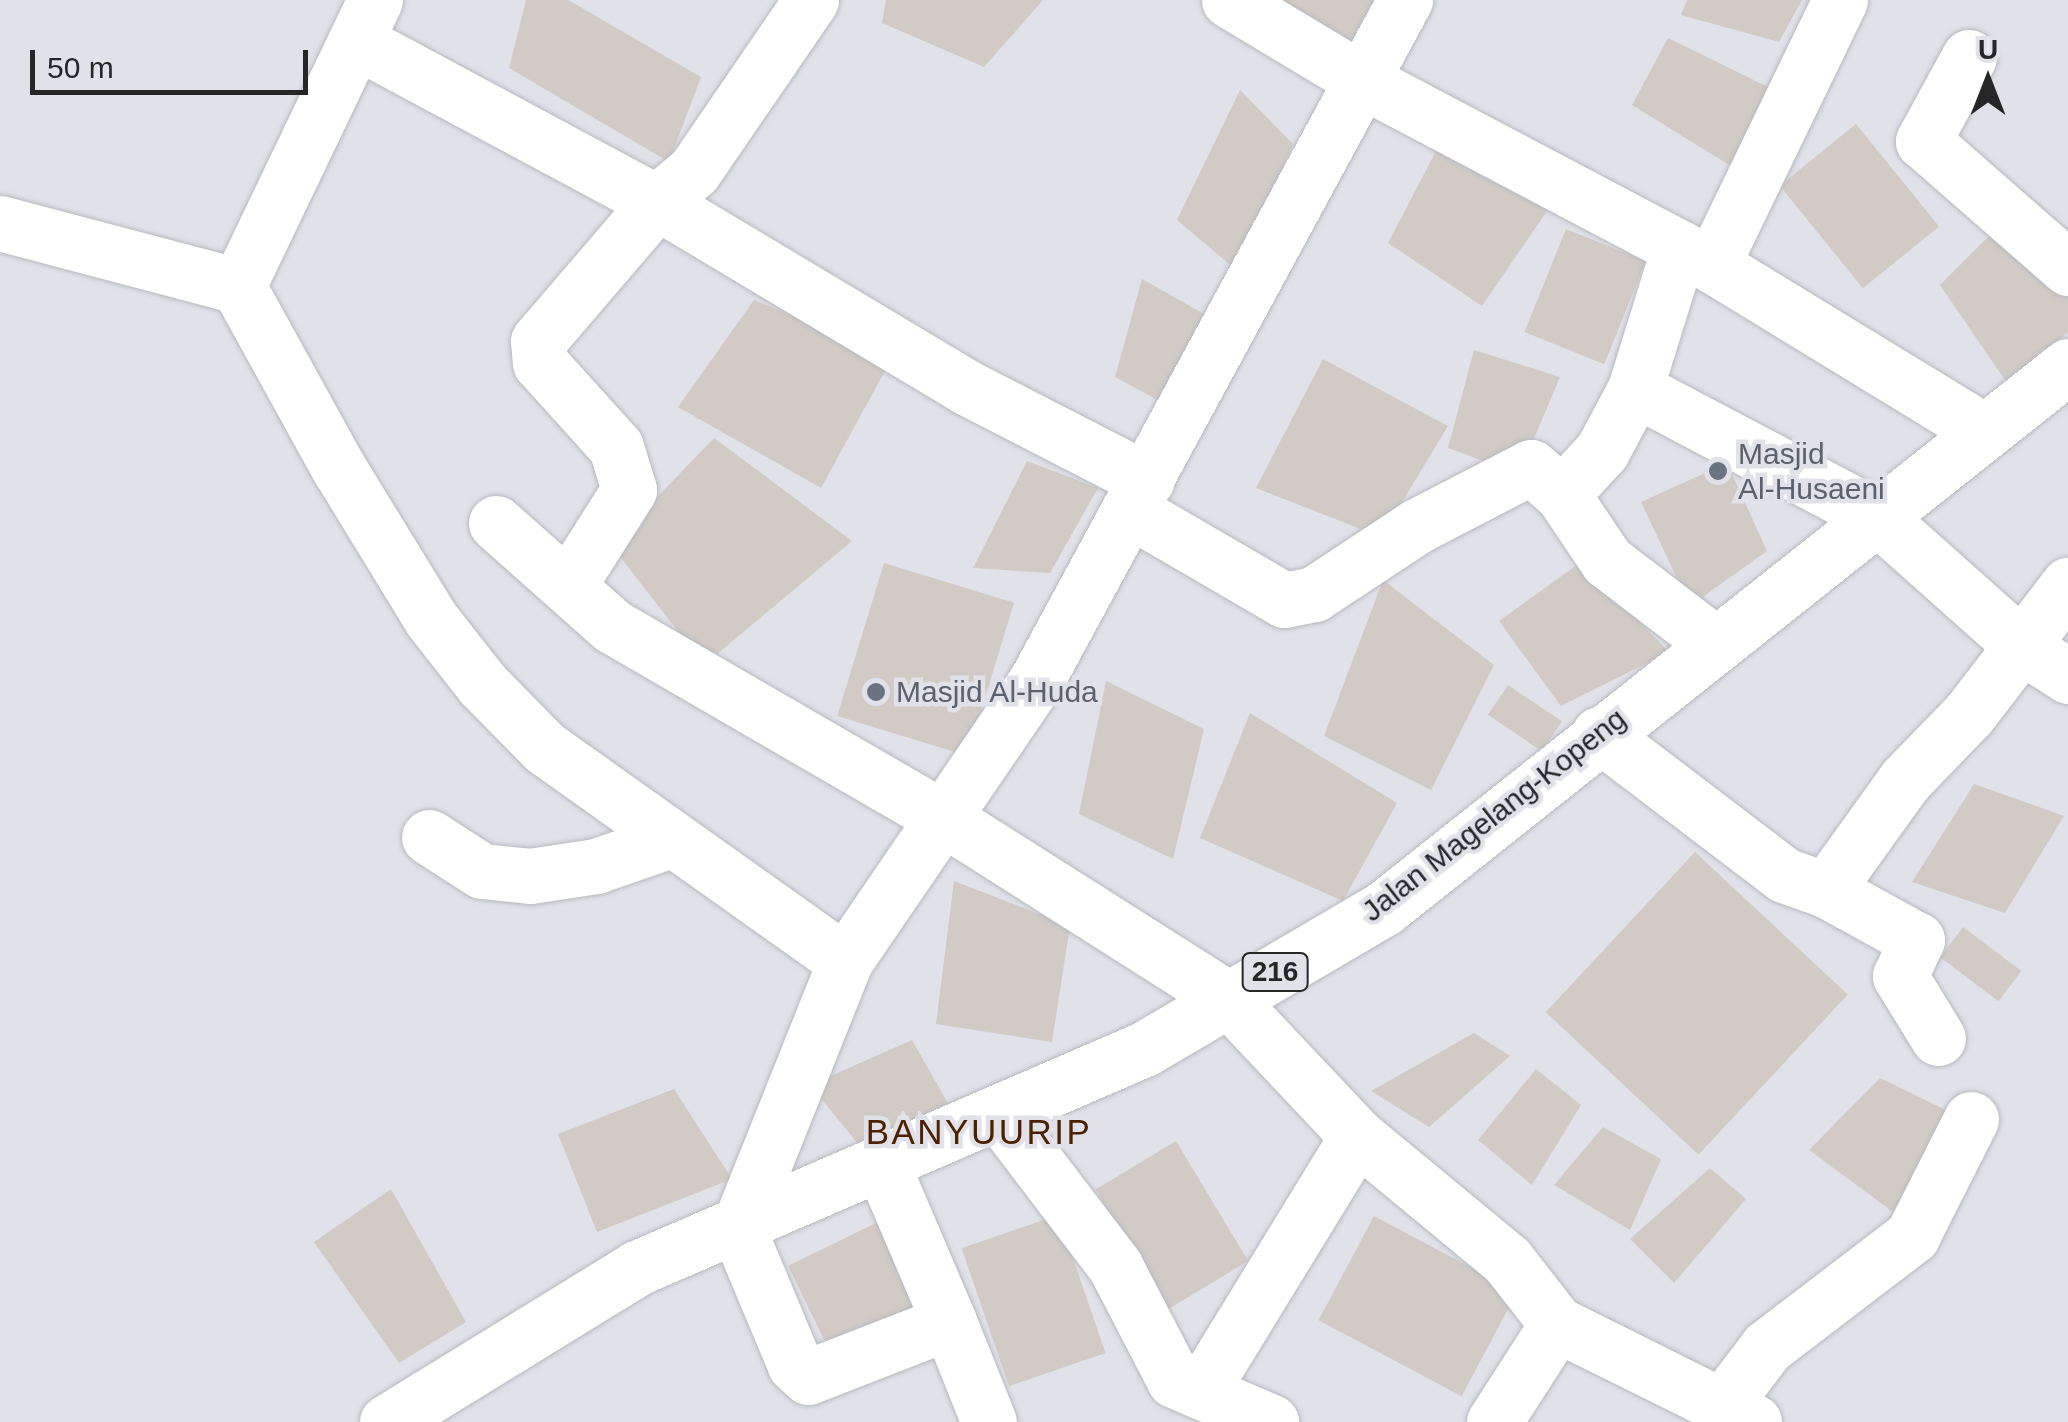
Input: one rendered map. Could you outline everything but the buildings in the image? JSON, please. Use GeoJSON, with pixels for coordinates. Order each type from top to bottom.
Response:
{"type":"FeatureCollection","features":[{"type":"Feature","properties":{"kind":"street"},"geometry":{"type":"LineString","coordinates":[[568,586],[628,490],[616,447],[540,363],[538,341],[656,202],[694,171],[811,0]]}},
{"type":"Feature","properties":{"kind":"street"},"geometry":{"type":"LineString","coordinates":[[1230,0],[1367,83],[1695,256],[1984,431]]}},
{"type":"Feature","properties":{"kind":"street"},"geometry":{"type":"LineString","coordinates":[[949,1322],[808,1378],[795,1365],[738,1229],[844,960],[1036,681],[1367,83],[1405,0]]}},
{"type":"Feature","properties":{"kind":"street"},"geometry":{"type":"LineString","coordinates":[[1562,494],[1602,451],[1635,389],[1695,256],[1840,0]]}},
{"type":"Feature","properties":{"kind":"street"},"geometry":{"type":"LineString","coordinates":[[238,286],[366,21],[1140,496],[1284,600],[1314,594],[1417,526],[1531,467],[1562,494],[1606,561],[1713,642]]}},
{"type":"Feature","properties":{"kind":"street"},"geometry":{"type":"LineString","coordinates":[[1969,57],[1923,141],[2068,268]]}},
{"type":"Feature","properties":{"kind":"street"},"geometry":{"type":"LineString","coordinates":[[0,223],[238,286],[431,620],[545,748],[668,841],[844,960]]}},
{"type":"Feature","properties":{"kind":"street","name":"Jalan Magelang-Kopeng"},"geometry":{"type":"LineString","coordinates":[[387,1422],[637,1268],[883,1167],[1144,1048],[1383,908],[1713,642],[2068,366]]}},
{"type":"Feature","properties":{"kind":"street"},"geometry":{"type":"LineString","coordinates":[[1635,389],[1876,516],[2023,647],[2068,676]]}},
{"type":"Feature","properties":{"kind":"street"},"geometry":{"type":"LineString","coordinates":[[496,523],[612,626],[940,816],[1228,999],[1357,1136],[1507,1260],[1556,1324],[1738,1414],[1767,1347],[1912,1236],[1971,1120]]}},
{"type":"Feature","properties":{"kind":"street"},"geometry":{"type":"LineString","coordinates":[[1826,890],[1905,780],[2023,647],[2068,585]]}},
{"type":"Feature","properties":{"kind":"street"},"geometry":{"type":"LineString","coordinates":[[1599,734],[1770,865],[1826,890],[1917,940],[1900,976],[1938,1038]]}},
{"type":"Feature","properties":{"kind":"street"},"geometry":{"type":"LineString","coordinates":[[429,837],[482,871],[530,876],[596,866],[668,841]]}},
{"type":"Feature","properties":{"kind":"street"},"geometry":{"type":"LineString","coordinates":[[1000,1114],[1116,1266],[1160,1362],[1174,1380],[1271,1422]]}},
{"type":"Feature","properties":{"kind":"street"},"geometry":{"type":"LineString","coordinates":[[1202,1391],[1357,1136]]}},
{"type":"Feature","properties":{"kind":"street"},"geometry":{"type":"LineString","coordinates":[[883,1167],[989,1422]]}},
{"type":"Feature","properties":{"kind":"street"},"geometry":{"type":"LineString","coordinates":[[1494,1422],[1556,1324]]}},
{"type":"Feature","properties":{"kind":"place","name":"Masjid Al-Husaeni"},"geometry":{"type":"Point","coordinates":[1718,471]}},
{"type":"Feature","properties":{"kind":"place","name":"Masjid Al-Huda"},"geometry":{"type":"Point","coordinates":[876,692]}},
{"type":"Feature","properties":{"kind":"district","name":"BANYUURIP"},"geometry":{"type":"Point","coordinates":[979,1132]}}]}
